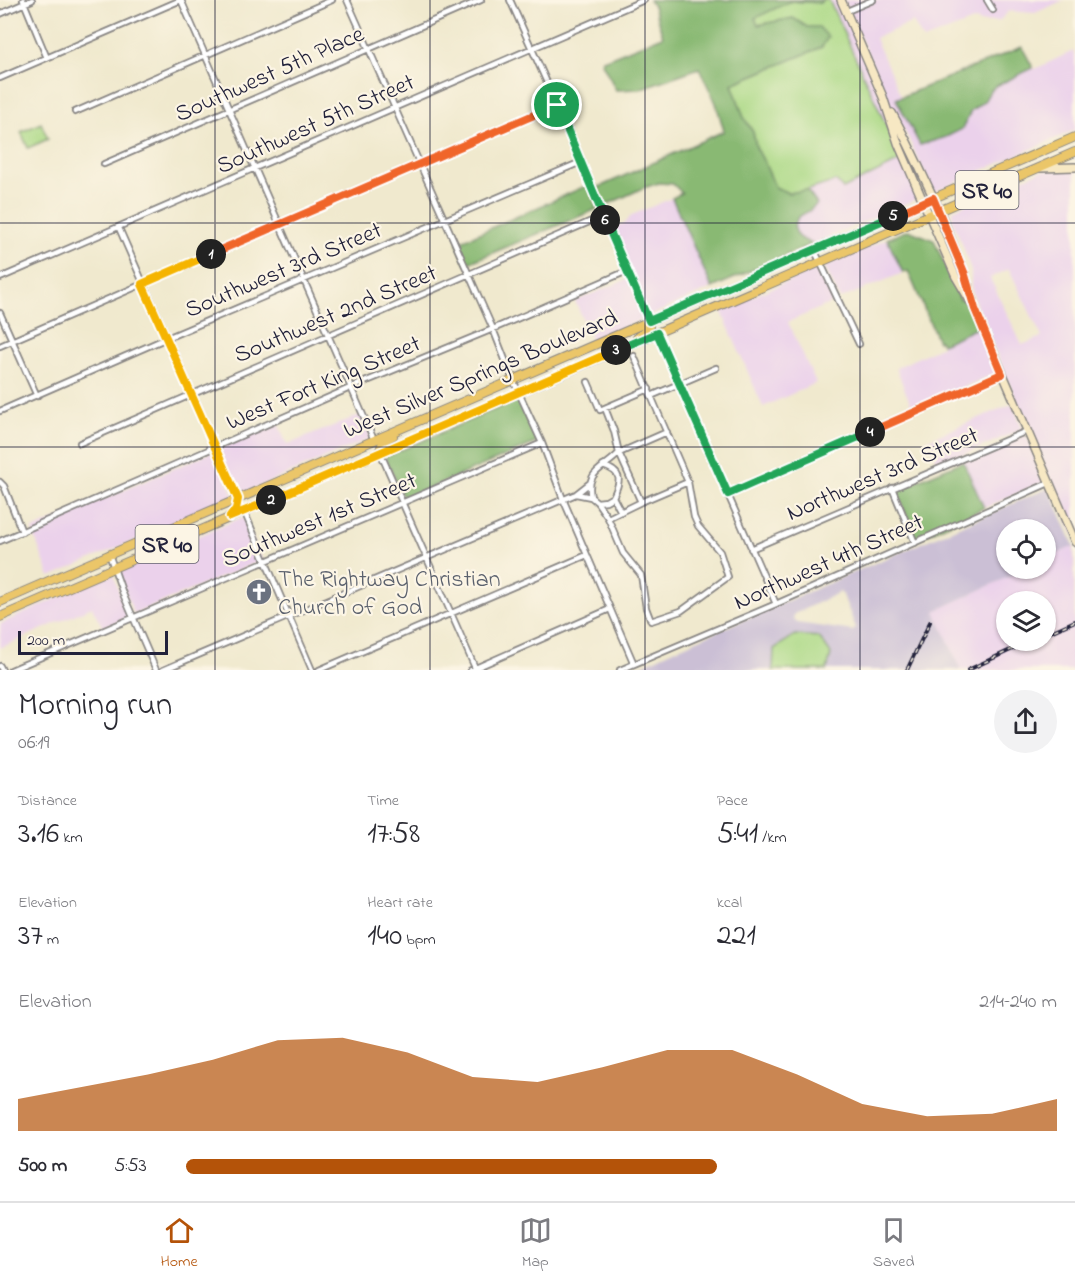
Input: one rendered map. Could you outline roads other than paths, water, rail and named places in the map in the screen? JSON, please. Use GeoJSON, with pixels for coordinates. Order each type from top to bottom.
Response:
{"type":"FeatureCollection","features":[{"type":"Feature","properties":{"kind":"main road"},"geometry":{"type":"LineString","coordinates":[[842,0],[883,97],[898,143],[923,202],[956,277],[975,309]]}},
{"type":"Feature","properties":{"kind":"main road"},"geometry":{"type":"LineString","coordinates":[[883,97],[907,140],[939,211],[964,272],[975,309],[1075,542]]}},
{"type":"Feature","properties":{"kind":"main road","name":"West Silver Springs Boulevard"},"geometry":{"type":"LineString","coordinates":[[0,602],[1075,136]]}},
{"type":"Feature","properties":{"kind":"main road","name":"West Silver Springs Boulevard"},"geometry":{"type":"LineString","coordinates":[[0,617],[1075,152]]}},
{"type":"Feature","properties":{"kind":"main road"},"geometry":{"type":"LineString","coordinates":[[1035,169],[1075,167]]}},
{"type":"Feature","properties":{"kind":"main road"},"geometry":{"type":"LineString","coordinates":[[657,333],[658,325],[670,312]]}},
{"type":"Feature","properties":{"kind":"main road"},"geometry":{"type":"LineString","coordinates":[[632,343],[649,328],[649,321]]}},
{"type":"Feature","properties":{"kind":"main road"},"geometry":{"type":"LineString","coordinates":[[380,452],[381,446],[387,439],[429,420],[433,414]]}},
{"type":"Feature","properties":{"kind":"main road"},"geometry":{"type":"LineString","coordinates":[[334,472],[336,468],[366,455],[371,450],[374,440]]}},
{"type":"Feature","properties":{"kind":"main road"},"geometry":{"type":"LineString","coordinates":[[244,511],[253,492]]}},
{"type":"Feature","properties":{"kind":"main road"},"geometry":{"type":"LineString","coordinates":[[230,517],[236,509],[238,499]]}},
{"type":"Feature","properties":{"kind":"street"},"geometry":{"type":"LineString","coordinates":[[0,14],[32,0]]}},
{"type":"Feature","properties":{"kind":"street"},"geometry":{"type":"LineString","coordinates":[[0,78],[181,0],[374,440]]}},
{"type":"Feature","properties":{"kind":"street"},"geometry":{"type":"LineString","coordinates":[[75,112],[332,0]]}},
{"type":"Feature","properties":{"kind":"street"},"geometry":{"type":"LineString","coordinates":[[347,0],[493,329],[634,664]]}},
{"type":"Feature","properties":{"kind":"street","name":"Southwest 5th Place"},"geometry":{"type":"LineString","coordinates":[[104,164],[481,0]]}},
{"type":"Feature","properties":{"kind":"street"},"geometry":{"type":"LineString","coordinates":[[510,0],[649,321]]}},
{"type":"Feature","properties":{"kind":"street","name":"Southwest 5th Street"},"geometry":{"type":"LineString","coordinates":[[0,278],[644,0]]}},
{"type":"Feature","properties":{"kind":"street"},"geometry":{"type":"LineString","coordinates":[[847,11],[873,0]]}},
{"type":"Feature","properties":{"kind":"street"},"geometry":{"type":"LineString","coordinates":[[987,0],[993,10]]}},
{"type":"Feature","properties":{"kind":"street"},"geometry":{"type":"LineString","coordinates":[[23,2],[47,58]]}},
{"type":"Feature","properties":{"kind":"street"},"geometry":{"type":"LineString","coordinates":[[0,346],[557,105]]}},
{"type":"Feature","properties":{"kind":"street","name":"Southwest 3rd Street"},"geometry":{"type":"LineString","coordinates":[[0,411],[581,162]]}},
{"type":"Feature","properties":{"kind":"street","name":"Southwest 2nd Street"},"geometry":{"type":"LineString","coordinates":[[80,442],[603,216]]}},
{"type":"Feature","properties":{"kind":"street"},"geometry":{"type":"LineString","coordinates":[[119,228],[238,499]]}},
{"type":"Feature","properties":{"kind":"street"},"geometry":{"type":"LineString","coordinates":[[814,249],[859,344]]}},
{"type":"Feature","properties":{"kind":"street","name":"West Fort King Street"},"geometry":{"type":"LineString","coordinates":[[0,541],[350,388],[627,271]]}},
{"type":"Feature","properties":{"kind":"street"},"geometry":{"type":"LineString","coordinates":[[0,313],[37,396]]}},
{"type":"Feature","properties":{"kind":"street"},"geometry":{"type":"LineString","coordinates":[[657,333],[776,604]]}},
{"type":"Feature","properties":{"kind":"street"},"geometry":{"type":"LineString","coordinates":[[576,494],[591,497],[597,501],[608,518],[623,553],[641,575],[646,608],[651,621],[681,611],[728,577],[720,552],[698,526],[694,517],[688,482],[634,356]]}},
{"type":"Feature","properties":{"kind":"street"},"geometry":{"type":"LineString","coordinates":[[651,396],[716,368]]}},
{"type":"Feature","properties":{"kind":"street"},"geometry":{"type":"LineString","coordinates":[[728,494],[1002,374]]}},
{"type":"Feature","properties":{"kind":"street"},"geometry":{"type":"LineString","coordinates":[[588,382],[600,410],[649,390]]}},
{"type":"Feature","properties":{"kind":"street"},"geometry":{"type":"LineString","coordinates":[[605,408],[619,453],[641,502]]}},
{"type":"Feature","properties":{"kind":"street","name":"Northwest 3rd Street"},"geometry":{"type":"LineString","coordinates":[[751,549],[1027,431]]}},
{"type":"Feature","properties":{"kind":"street"},"geometry":{"type":"LineString","coordinates":[[163,670],[576,494],[590,483],[595,473],[619,453],[667,432]]}},
{"type":"Feature","properties":{"kind":"street","name":"Southwest 1st Street"},"geometry":{"type":"LineString","coordinates":[[11,670],[542,443]]}},
{"type":"Feature","properties":{"kind":"street"},"geometry":{"type":"LineString","coordinates":[[380,452],[474,669],[610,609]]}},
{"type":"Feature","properties":{"kind":"street"},"geometry":{"type":"LineString","coordinates":[[597,501],[606,501],[613,497],[619,481],[615,471],[603,466]]}},
{"type":"Feature","properties":{"kind":"street"},"geometry":{"type":"LineString","coordinates":[[0,482],[4,486],[22,531]]}},
{"type":"Feature","properties":{"kind":"street"},"geometry":{"type":"LineString","coordinates":[[608,518],[688,482]]}},
{"type":"Feature","properties":{"kind":"street"},"geometry":{"type":"LineString","coordinates":[[590,483],[591,497]]}},
{"type":"Feature","properties":{"kind":"street","name":"Northwest 4th Street"},"geometry":{"type":"LineString","coordinates":[[620,670],[776,604],[1049,483]]}},
{"type":"Feature","properties":{"kind":"street"},"geometry":{"type":"LineString","coordinates":[[892,488],[915,543]]}},
{"type":"Feature","properties":{"kind":"street"},"geometry":{"type":"LineString","coordinates":[[613,497],[621,512]]}},
{"type":"Feature","properties":{"kind":"street"},"geometry":{"type":"LineString","coordinates":[[244,511],[312,670]]}},
{"type":"Feature","properties":{"kind":"street"},"geometry":{"type":"LineString","coordinates":[[109,554],[132,618],[156,670]]}},
{"type":"Feature","properties":{"kind":"street"},"geometry":{"type":"LineString","coordinates":[[319,670],[587,555]]}},
{"type":"Feature","properties":{"kind":"street"},"geometry":{"type":"LineString","coordinates":[[0,666],[2,670]]}},
{"type":"Feature","properties":{"kind":"railway"},"geometry":{"type":"LineString","coordinates":[[1056,630],[1075,621]]}},
{"type":"Feature","properties":{"kind":"railway"},"geometry":{"type":"LineString","coordinates":[[907,670],[930,622]]}},
{"type":"Feature","properties":{"kind":"railway"},"geometry":{"type":"LineString","coordinates":[[968,670],[1009,651]]}},
{"type":"Feature","properties":{"kind":"place","name":"The Rightway Christian Church of God"},"geometry":{"type":"Point","coordinates":[259,592]}}]}
